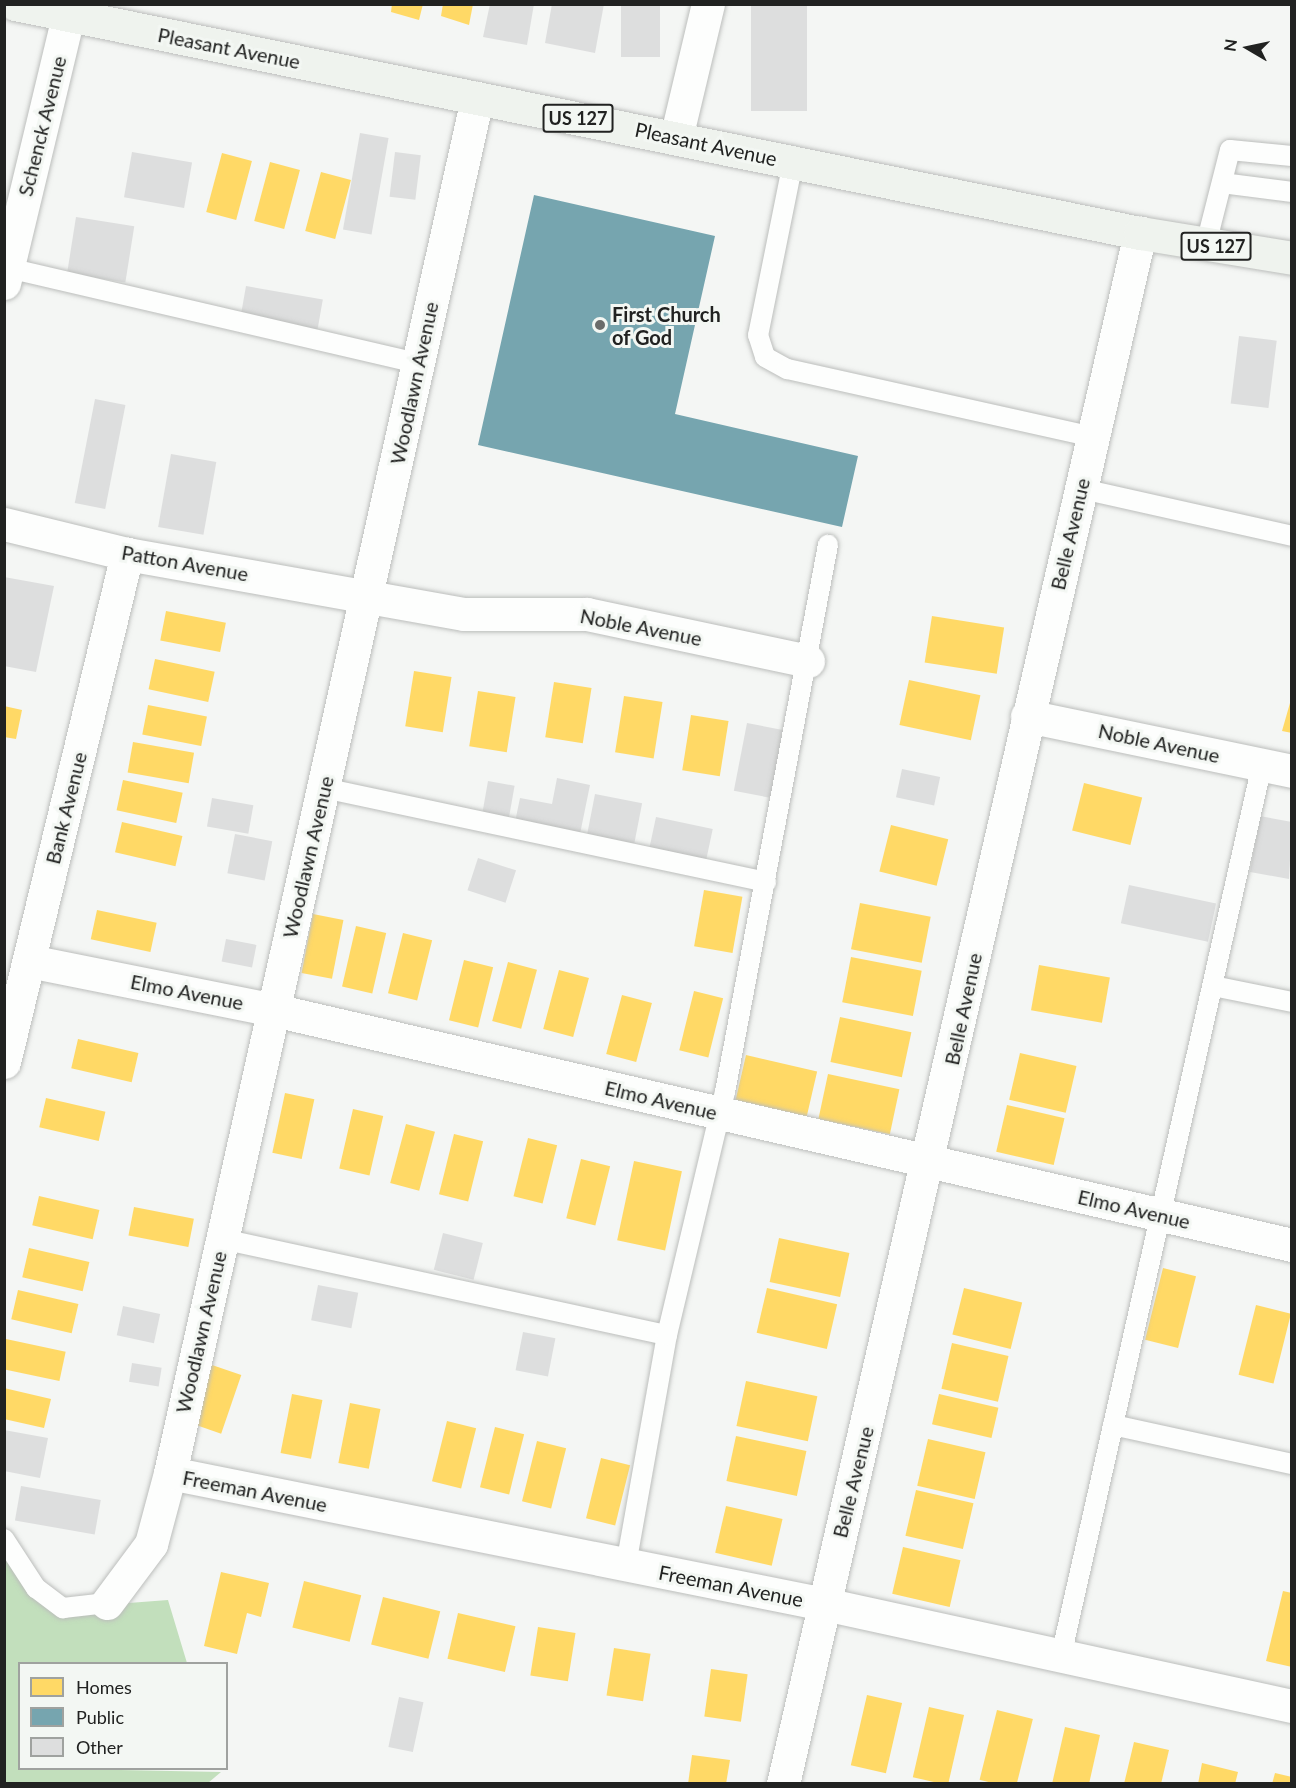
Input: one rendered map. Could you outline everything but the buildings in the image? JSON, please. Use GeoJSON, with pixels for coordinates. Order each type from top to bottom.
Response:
{"type":"FeatureCollection","features":[{"type":"Feature","properties":{"kind":"main road","name":"Pleasant Avenue"},"geometry":{"type":"LineString","coordinates":[[15,4],[70,10],[477,98],[1140,233],[1292,258]]}},
{"type":"Feature","properties":{"kind":"street"},"geometry":{"type":"LineString","coordinates":[[676,138],[708,4]]}},
{"type":"Feature","properties":{"kind":"street","name":"Schenck Avenue"},"geometry":{"type":"LineString","coordinates":[[6,273],[70,10]]}},
{"type":"Feature","properties":{"kind":"street","name":"Woodlawn Avenue"},"geometry":{"type":"LineString","coordinates":[[107,1603],[151,1544],[170,1473],[477,98]]}},
{"type":"Feature","properties":{"kind":"street","name":"Belle Avenue"},"geometry":{"type":"LineString","coordinates":[[783,1784],[930,1163],[1027,716],[1082,489],[1140,233]]}},
{"type":"Feature","properties":{"kind":"street","name":"Patton Avenue"},"geometry":{"type":"LineString","coordinates":[[4,524],[127,554],[367,596]]}},
{"type":"Feature","properties":{"kind":"street","name":"Bank Avenue"},"geometry":{"type":"LineString","coordinates":[[4,1062],[127,554]]}},
{"type":"Feature","properties":{"kind":"street","name":"Noble Avenue"},"geometry":{"type":"LineString","coordinates":[[367,596],[464,614],[587,614],[808,661]]}},
{"type":"Feature","properties":{"kind":"street","name":"Noble Avenue"},"geometry":{"type":"LineString","coordinates":[[1027,716],[1277,768]]}},
{"type":"Feature","properties":{"kind":"street","name":"Elmo Avenue"},"geometry":{"type":"LineString","coordinates":[[29,961],[274,1010],[1292,1245]]}},
{"type":"Feature","properties":{"kind":"street","name":"Freeman Avenue"},"geometry":{"type":"LineString","coordinates":[[170,1473],[824,1604],[1292,1706]]}},
{"type":"Feature","properties":{"kind":"lane"},"geometry":{"type":"LineString","coordinates":[[1206,244],[1230,150],[1292,156]]}},
{"type":"Feature","properties":{"kind":"lane"},"geometry":{"type":"LineString","coordinates":[[793,162],[758,335],[765,357],[787,369],[1093,437]]}},
{"type":"Feature","properties":{"kind":"lane"},"geometry":{"type":"LineString","coordinates":[[1222,183],[1292,192]]}},
{"type":"Feature","properties":{"kind":"lane"},"geometry":{"type":"LineString","coordinates":[[6,273],[418,363]]}},
{"type":"Feature","properties":{"kind":"lane"},"geometry":{"type":"LineString","coordinates":[[1082,489],[1292,536]]}},
{"type":"Feature","properties":{"kind":"lane"},"geometry":{"type":"LineString","coordinates":[[626,1565],[667,1335],[721,1114],[828,545]]}},
{"type":"Feature","properties":{"kind":"lane"},"geometry":{"type":"LineString","coordinates":[[1061,1656],[1213,986],[1277,768]]}},
{"type":"Feature","properties":{"kind":"lane"},"geometry":{"type":"LineString","coordinates":[[324,788],[766,882]]}},
{"type":"Feature","properties":{"kind":"lane"},"geometry":{"type":"LineString","coordinates":[[1213,986],[1292,1002]]}},
{"type":"Feature","properties":{"kind":"lane"},"geometry":{"type":"LineString","coordinates":[[222,1239],[667,1335]]}},
{"type":"Feature","properties":{"kind":"lane"},"geometry":{"type":"LineString","coordinates":[[1113,1425],[1292,1464]]}},
{"type":"Feature","properties":{"kind":"lane"},"geometry":{"type":"LineString","coordinates":[[4,1539],[36,1588],[63,1608],[107,1603]]}},
{"type":"Feature","properties":{"kind":"green space"},"geometry":{"type":"Polygon","coordinates":[[[4,1539],[63,1608],[168,1600],[187,1662],[18,1662],[18,1770],[221,1772],[208,1783],[5,1783],[4,1539]]]}},
{"type":"Feature","properties":{"kind":"place","name":"First Church of God"},"geometry":{"type":"Point","coordinates":[600,325]}}]}
